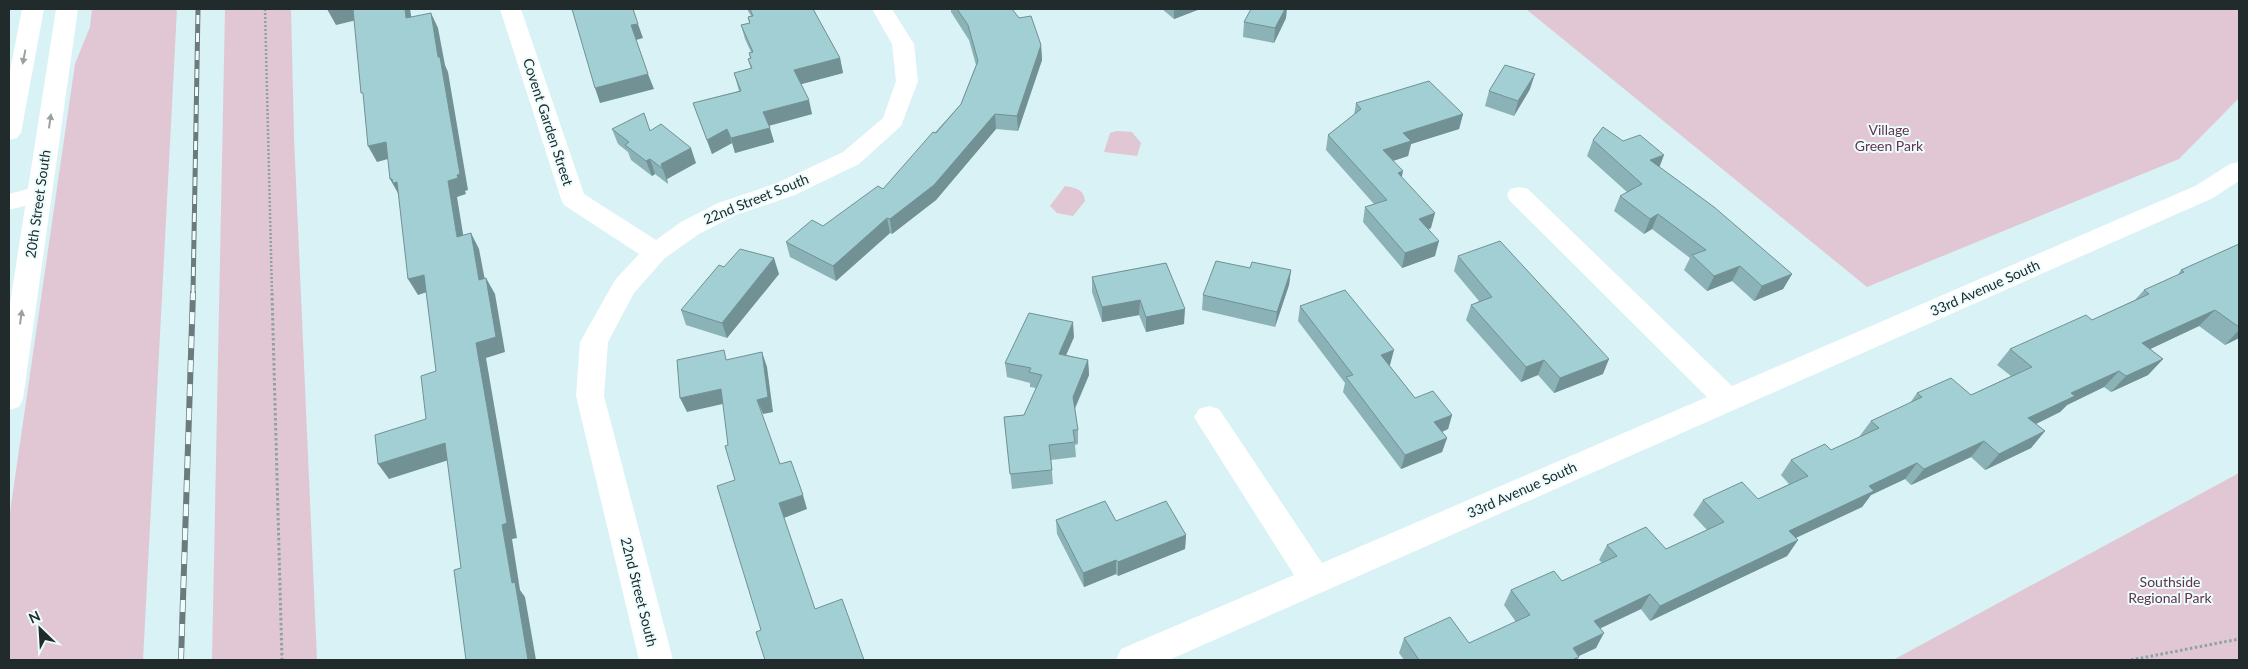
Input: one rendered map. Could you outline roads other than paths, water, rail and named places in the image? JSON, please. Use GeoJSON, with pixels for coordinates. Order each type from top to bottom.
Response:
{"type":"FeatureCollection","features":[{"type":"Feature","properties":{"kind":"street"},"geometry":{"type":"LineString","coordinates":[[9,133],[33,9]]}},
{"type":"Feature","properties":{"kind":"street","name":"20th Street South"},"geometry":{"type":"LineString","coordinates":[[9,400],[67,9]]}},
{"type":"Feature","properties":{"kind":"street","name":"Covent Garden Street"},"geometry":{"type":"LineString","coordinates":[[510,9],[573,198],[656,252]]}},
{"type":"Feature","properties":{"kind":"street","name":"22nd Street South"},"geometry":{"type":"LineString","coordinates":[[656,660],[590,396],[594,342],[624,288],[656,252],[690,228],[727,208],[786,189],[851,158],[893,121],[907,81],[903,44],[882,9]]}},
{"type":"Feature","properties":{"kind":"street","name":"33rd Avenue South"},"geometry":{"type":"LineString","coordinates":[[1133,660],[2204,192],[2239,170]]}},
{"type":"Feature","properties":{"kind":"street"},"geometry":{"type":"LineString","coordinates":[[9,202],[39,194]]}},
{"type":"Feature","properties":{"kind":"street"},"geometry":{"type":"LineString","coordinates":[[1519,195],[1728,400]]}},
{"type":"Feature","properties":{"kind":"street"},"geometry":{"type":"LineString","coordinates":[[1209,417],[1316,580]]}},
{"type":"Feature","properties":{"kind":"railway"},"geometry":{"type":"LineString","coordinates":[[193,294],[198,9]]}},
{"type":"Feature","properties":{"kind":"railway"},"geometry":{"type":"LineString","coordinates":[[181,660],[193,293]]}},
{"type":"Feature","properties":{"kind":"park label","name":"Village Green Park"},"geometry":{"type":"Point","coordinates":[1889,138]}},
{"type":"Feature","properties":{"kind":"park label","name":"Southside Regional Park"},"geometry":{"type":"Point","coordinates":[2170,590]}}]}
